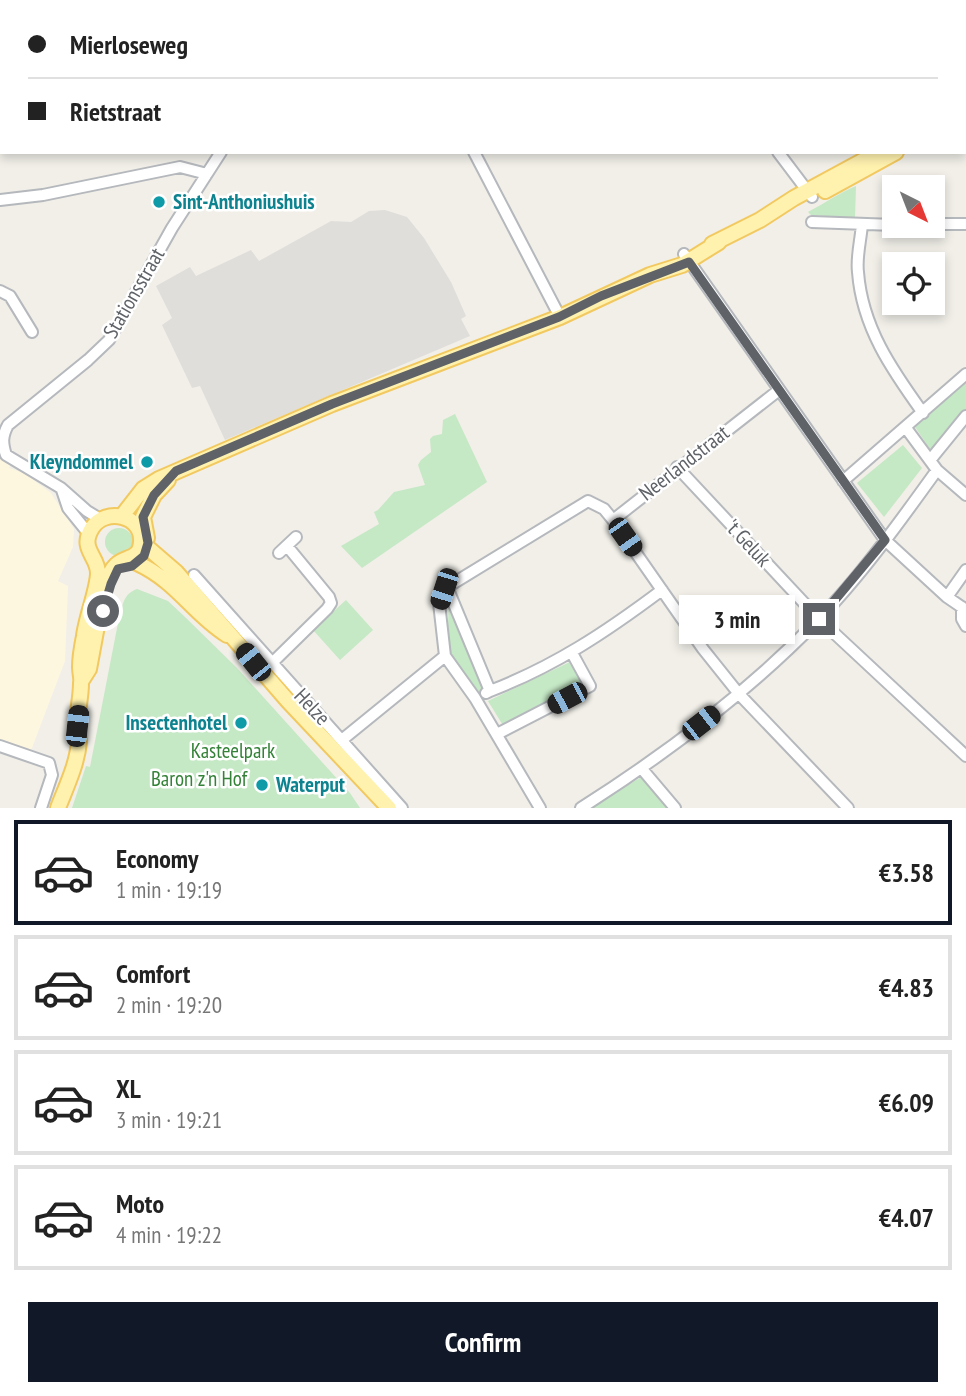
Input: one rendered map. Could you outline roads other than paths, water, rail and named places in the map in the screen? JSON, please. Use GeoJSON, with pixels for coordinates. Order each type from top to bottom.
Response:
{"type":"FeatureCollection","features":[{"type":"Feature","properties":{"kind":"main road"},"geometry":{"type":"LineString","coordinates":[[809,194],[876,154]]}},
{"type":"Feature","properties":{"kind":"main road"},"geometry":{"type":"LineString","coordinates":[[82,680],[89,669],[101,597],[116,569],[142,553],[131,517],[143,489],[176,471],[332,404],[524,329],[650,275],[892,154]]}},
{"type":"Feature","properties":{"kind":"main road"},"geometry":{"type":"LineString","coordinates":[[94,528],[131,517],[176,471]]}},
{"type":"Feature","properties":{"kind":"main road"},"geometry":{"type":"LineString","coordinates":[[58,808],[72,772],[79,741],[77,726],[82,680],[80,668],[85,626],[97,580],[97,568],[88,548],[94,528]]}},
{"type":"Feature","properties":{"kind":"main road"},"geometry":{"type":"LineString","coordinates":[[94,528],[95,553],[103,563],[116,569]]}},
{"type":"Feature","properties":{"kind":"main road","name":"Helze"},"geometry":{"type":"LineString","coordinates":[[142,553],[178,576],[348,767],[377,808]]}},
{"type":"Feature","properties":{"kind":"main road","name":"Helze"},"geometry":{"type":"LineString","coordinates":[[142,553],[209,624],[237,642]]}},
{"type":"Feature","properties":{"kind":"main road"},"geometry":{"type":"LineString","coordinates":[[51,808],[77,726]]}},
{"type":"Feature","properties":{"kind":"main road","name":"Helze"},"geometry":{"type":"LineString","coordinates":[[348,767],[377,793],[389,808]]}},
{"type":"Feature","properties":{"kind":"street","name":"Stationsstraat"},"geometry":{"type":"LineString","coordinates":[[61,488],[6,455],[3,446],[4,420],[88,360],[108,340],[172,228],[220,154]]}},
{"type":"Feature","properties":{"kind":"street"},"geometry":{"type":"LineString","coordinates":[[475,154],[558,313]]}},
{"type":"Feature","properties":{"kind":"street"},"geometry":{"type":"LineString","coordinates":[[779,154],[809,194]]}},
{"type":"Feature","properties":{"kind":"street"},"geometry":{"type":"LineString","coordinates":[[0,200],[43,195],[180,167],[207,174]]}},
{"type":"Feature","properties":{"kind":"street"},"geometry":{"type":"LineString","coordinates":[[812,222],[882,225]]}},
{"type":"Feature","properties":{"kind":"street"},"geometry":{"type":"LineString","coordinates":[[862,224],[857,271],[866,314],[890,366],[923,413]]}},
{"type":"Feature","properties":{"kind":"street"},"geometry":{"type":"LineString","coordinates":[[945,224],[966,224]]}},
{"type":"Feature","properties":{"kind":"street"},"geometry":{"type":"LineString","coordinates":[[687,258],[885,540],[947,597],[964,609],[962,619],[966,626]]}},
{"type":"Feature","properties":{"kind":"street"},"geometry":{"type":"LineString","coordinates":[[0,291],[9,296],[32,332]]}},
{"type":"Feature","properties":{"kind":"street"},"geometry":{"type":"LineString","coordinates":[[843,481],[966,374]]}},
{"type":"Feature","properties":{"kind":"street","name":"Neerlandstraat"},"geometry":{"type":"LineString","coordinates":[[613,520],[677,467],[779,390]]}},
{"type":"Feature","properties":{"kind":"street"},"geometry":{"type":"LineString","coordinates":[[931,459],[966,416]]}},
{"type":"Feature","properties":{"kind":"street"},"geometry":{"type":"LineString","coordinates":[[906,428],[937,470],[966,495]]}},
{"type":"Feature","properties":{"kind":"street","name":"'t Geluk"},"geometry":{"type":"LineString","coordinates":[[677,467],[819,619],[966,756]]}},
{"type":"Feature","properties":{"kind":"street"},"geometry":{"type":"LineString","coordinates":[[581,808],[642,769],[738,694],[819,619],[885,540],[937,470]]}},
{"type":"Feature","properties":{"kind":"street"},"geometry":{"type":"LineString","coordinates":[[61,488],[66,501],[94,528]]}},
{"type":"Feature","properties":{"kind":"street"},"geometry":{"type":"LineString","coordinates":[[61,488],[87,511],[94,528]]}},
{"type":"Feature","properties":{"kind":"street"},"geometry":{"type":"LineString","coordinates":[[540,808],[475,698],[445,656],[439,603],[444,589],[588,501],[604,509],[613,520],[703,649],[738,694],[848,808]]}},
{"type":"Feature","properties":{"kind":"street"},"geometry":{"type":"LineString","coordinates":[[272,663],[331,603],[329,597],[283,549],[296,537]]}},
{"type":"Feature","properties":{"kind":"street"},"geometry":{"type":"LineString","coordinates":[[947,597],[966,570]]}},
{"type":"Feature","properties":{"kind":"street","name":"Helze"},"geometry":{"type":"LineString","coordinates":[[194,575],[402,808]]}},
{"type":"Feature","properties":{"kind":"street"},"geometry":{"type":"LineString","coordinates":[[447,587],[490,691]]}},
{"type":"Feature","properties":{"kind":"street"},"geometry":{"type":"LineString","coordinates":[[475,698],[530,676],[572,653],[622,621],[662,590]]}},
{"type":"Feature","properties":{"kind":"street"},"geometry":{"type":"LineString","coordinates":[[497,734],[590,686],[572,653]]}},
{"type":"Feature","properties":{"kind":"street"},"geometry":{"type":"LineString","coordinates":[[343,740],[445,656]]}},
{"type":"Feature","properties":{"kind":"street"},"geometry":{"type":"LineString","coordinates":[[0,746],[49,763],[52,775],[41,808]]}},
{"type":"Feature","properties":{"kind":"street"},"geometry":{"type":"LineString","coordinates":[[642,769],[676,808]]}},
{"type":"Feature","properties":{"kind":"place","name":"Sint-Anthoniushuis"},"geometry":{"type":"Point","coordinates":[159,202]}},
{"type":"Feature","properties":{"kind":"place","name":"Kleyndommel"},"geometry":{"type":"Point","coordinates":[147,462]}},
{"type":"Feature","properties":{"kind":"place","name":"Insectenhotel"},"geometry":{"type":"Point","coordinates":[241,723]}},
{"type":"Feature","properties":{"kind":"place","name":"Waterput"},"geometry":{"type":"Point","coordinates":[262,785]}},
{"type":"Feature","properties":{"kind":"park label","name":"Kasteelpark"},"geometry":{"type":"Point","coordinates":[233,751]}},
{"type":"Feature","properties":{"kind":"park label","name":"Baron z'n Hof"},"geometry":{"type":"Point","coordinates":[199,779]}}]}
